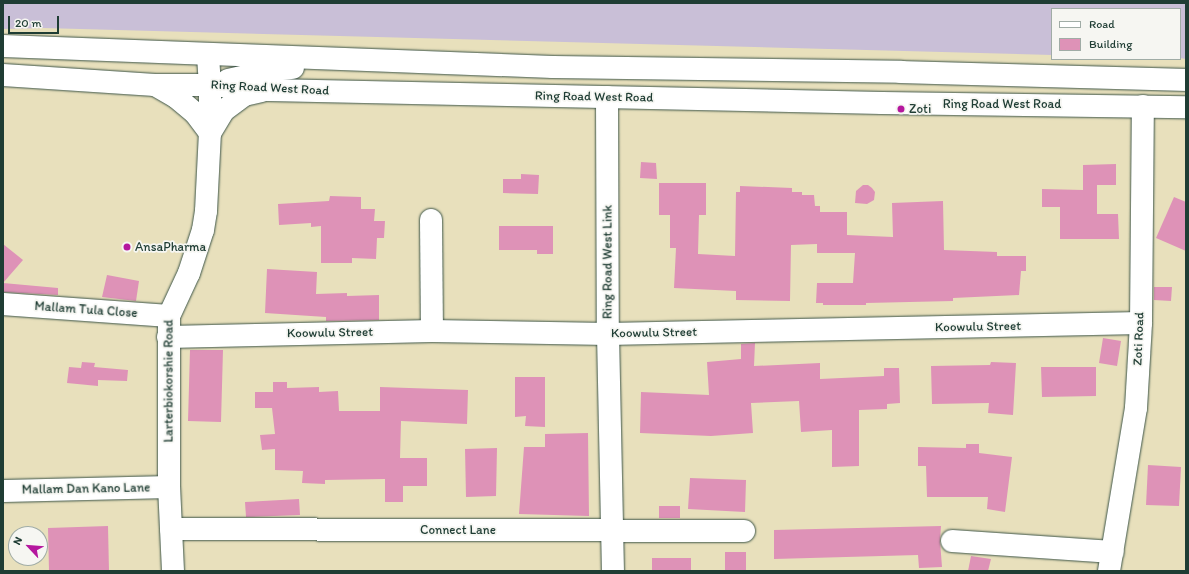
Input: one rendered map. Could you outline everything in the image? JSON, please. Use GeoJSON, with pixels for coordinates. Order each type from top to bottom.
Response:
{"type":"FeatureCollection","features":[{"type":"Feature","properties":{"kind":"street","name":"Ring Road West Road"},"geometry":{"type":"LineString","coordinates":[[3,46],[553,67],[901,72],[1186,80]]}},
{"type":"Feature","properties":{"kind":"street","name":"Larterbiokorshie Road"},"geometry":{"type":"LineString","coordinates":[[173,571],[169,487],[168,327],[189,273],[203,230],[206,211],[210,133],[210,85],[208,55]]}},
{"type":"Feature","properties":{"kind":"street"},"geometry":{"type":"LineString","coordinates":[[210,85],[273,70],[357,69],[386,61]]}},
{"type":"Feature","properties":{"kind":"street","name":"Ring Road West Road"},"geometry":{"type":"LineString","coordinates":[[3,76],[155,85],[210,85],[269,90],[882,103],[1186,107]]}},
{"type":"Feature","properties":{"kind":"street"},"geometry":{"type":"LineString","coordinates":[[155,85],[176,97],[195,114],[210,133],[223,110],[244,95],[269,90]]}},
{"type":"Feature","properties":{"kind":"street","name":"Ring Road West Link"},"geometry":{"type":"LineString","coordinates":[[607,97],[608,334],[613,571]]}},
{"type":"Feature","properties":{"kind":"street","name":"Zoti Road"},"geometry":{"type":"LineString","coordinates":[[1111,561],[1136,408],[1141,323],[1143,106]]}},
{"type":"Feature","properties":{"kind":"street"},"geometry":{"type":"LineString","coordinates":[[431,220],[432,331]]}},
{"type":"Feature","properties":{"kind":"street","name":"Mallam Tula Close"},"geometry":{"type":"LineString","coordinates":[[3,304],[168,327]]}},
{"type":"Feature","properties":{"kind":"street","name":"Koowulu Street"},"geometry":{"type":"LineString","coordinates":[[168,327],[608,334],[1141,323]]}},
{"type":"Feature","properties":{"kind":"street","name":"Mallam Dan Kano Lane"},"geometry":{"type":"LineString","coordinates":[[3,491],[169,487]]}},
{"type":"Feature","properties":{"kind":"street","name":"Connect Lane"},"geometry":{"type":"LineString","coordinates":[[171,529],[744,531]]}},
{"type":"Feature","properties":{"kind":"street"},"geometry":{"type":"LineString","coordinates":[[952,541],[1111,561]]}},
{"type":"Feature","properties":{"kind":"shaded area"},"geometry":{"type":"Polygon","coordinates":[[[3,3],[1186,3],[1186,59],[1181,58],[1181,8],[1051,8],[1051,55],[43,28],[3,29],[3,3]]]}},
{"type":"Feature","properties":{"kind":"building"},"geometry":{"type":"Polygon","coordinates":[[[641,162],[656,163],[657,179],[640,178],[641,162]]]}},
{"type":"Feature","properties":{"kind":"building"},"geometry":{"type":"Polygon","coordinates":[[[1116,164],[1116,185],[1097,185],[1097,214],[1118,214],[1119,239],[1060,239],[1060,207],[1042,207],[1042,189],[1083,190],[1083,165],[1116,164]]]}},
{"type":"Feature","properties":{"kind":"building"},"geometry":{"type":"Polygon","coordinates":[[[521,174],[539,175],[538,194],[503,193],[503,179],[521,179],[521,174]]]}},
{"type":"Feature","properties":{"kind":"building"},"geometry":{"type":"Polygon","coordinates":[[[659,183],[706,183],[706,215],[699,215],[698,254],[735,256],[736,192],[740,192],[740,186],[792,188],[792,192],[802,192],[802,195],[814,195],[815,206],[820,206],[820,212],[847,212],[847,235],[893,237],[892,203],[943,201],[944,250],[997,252],[997,256],[1026,256],[1026,271],[1021,271],[1019,295],[953,298],[953,301],[866,303],[866,305],[823,305],[823,303],[816,303],[817,283],[853,283],[855,253],[817,253],[817,244],[791,245],[790,301],[736,300],[736,291],[674,288],[676,248],[670,248],[670,215],[659,215],[659,183]]]}},
{"type":"Feature","properties":{"kind":"building"},"geometry":{"type":"Polygon","coordinates":[[[863,185],[868,185],[875,192],[874,200],[867,204],[855,203],[856,191],[863,185]]]}},
{"type":"Feature","properties":{"kind":"building"},"geometry":{"type":"Polygon","coordinates":[[[330,196],[361,197],[361,209],[375,209],[374,221],[385,221],[384,238],[377,238],[376,259],[352,258],[352,263],[321,263],[321,226],[311,227],[311,223],[279,225],[278,204],[329,201],[330,196]]]}},
{"type":"Feature","properties":{"kind":"building"},"geometry":{"type":"Polygon","coordinates":[[[1174,197],[1186,202],[1186,251],[1156,238],[1174,197]]]}},
{"type":"Feature","properties":{"kind":"building"},"geometry":{"type":"Polygon","coordinates":[[[499,226],[553,226],[553,254],[537,254],[537,250],[499,250],[499,226]]]}},
{"type":"Feature","properties":{"kind":"building"},"geometry":{"type":"Polygon","coordinates":[[[3,244],[23,260],[3,283],[3,244]]]}},
{"type":"Feature","properties":{"kind":"building"},"geometry":{"type":"Polygon","coordinates":[[[267,269],[317,272],[316,294],[347,293],[347,296],[379,295],[379,320],[326,321],[326,317],[265,313],[267,269]]]}},
{"type":"Feature","properties":{"kind":"building"},"geometry":{"type":"Polygon","coordinates":[[[107,275],[139,281],[136,301],[102,297],[107,275]]]}},
{"type":"Feature","properties":{"kind":"building"},"geometry":{"type":"Polygon","coordinates":[[[3,283],[58,288],[58,295],[3,292],[3,283]]]}},
{"type":"Feature","properties":{"kind":"building"},"geometry":{"type":"Polygon","coordinates":[[[1154,287],[1172,287],[1171,301],[1154,300],[1154,287]]]}},
{"type":"Feature","properties":{"kind":"building"},"geometry":{"type":"Polygon","coordinates":[[[1103,338],[1121,341],[1117,366],[1099,363],[1103,338]]]}},
{"type":"Feature","properties":{"kind":"building"},"geometry":{"type":"Polygon","coordinates":[[[755,343],[754,366],[820,363],[820,379],[884,376],[884,368],[899,368],[900,403],[887,404],[887,409],[859,410],[859,466],[832,467],[832,430],[801,432],[799,401],[751,403],[753,433],[711,436],[640,433],[641,392],[709,395],[707,362],[741,359],[741,344],[755,343]]]}},
{"type":"Feature","properties":{"kind":"building"},"geometry":{"type":"Polygon","coordinates":[[[190,350],[223,350],[221,422],[188,421],[190,350]]]}},
{"type":"Feature","properties":{"kind":"building"},"geometry":{"type":"Polygon","coordinates":[[[82,362],[95,363],[94,367],[128,370],[127,381],[98,380],[98,386],[67,383],[69,367],[81,368],[82,362]]]}},
{"type":"Feature","properties":{"kind":"building"},"geometry":{"type":"Polygon","coordinates":[[[991,362],[1016,363],[1013,415],[988,413],[989,403],[932,404],[931,366],[990,365],[991,362]]]}},
{"type":"Feature","properties":{"kind":"building"},"geometry":{"type":"Polygon","coordinates":[[[1041,367],[1096,367],[1096,396],[1042,397],[1041,367]]]}},
{"type":"Feature","properties":{"kind":"building"},"geometry":{"type":"Polygon","coordinates":[[[515,377],[545,377],[545,427],[525,426],[526,416],[515,417],[515,377]]]}},
{"type":"Feature","properties":{"kind":"building"},"geometry":{"type":"Polygon","coordinates":[[[273,382],[287,382],[287,388],[319,387],[319,392],[338,391],[339,411],[380,411],[380,387],[468,390],[467,424],[401,421],[400,458],[427,458],[427,486],[403,486],[403,502],[385,502],[385,479],[325,480],[325,484],[302,483],[303,471],[275,470],[275,449],[262,450],[260,435],[275,434],[272,408],[255,408],[255,392],[273,392],[273,382]]]}},
{"type":"Feature","properties":{"kind":"building"},"geometry":{"type":"Polygon","coordinates":[[[588,433],[589,516],[519,514],[524,447],[545,447],[545,434],[588,433]]]}},
{"type":"Feature","properties":{"kind":"building"},"geometry":{"type":"Polygon","coordinates":[[[966,444],[979,444],[979,453],[1012,457],[1005,512],[987,509],[988,497],[927,497],[926,466],[918,466],[918,447],[966,448],[966,444]]]}},
{"type":"Feature","properties":{"kind":"building"},"geometry":{"type":"Polygon","coordinates":[[[497,448],[496,496],[466,497],[465,449],[497,448]]]}},
{"type":"Feature","properties":{"kind":"building"},"geometry":{"type":"Polygon","coordinates":[[[1148,465],[1181,467],[1179,506],[1146,505],[1148,465]]]}},
{"type":"Feature","properties":{"kind":"building"},"geometry":{"type":"Polygon","coordinates":[[[690,478],[746,480],[745,512],[688,509],[690,478]]]}},
{"type":"Feature","properties":{"kind":"building"},"geometry":{"type":"Polygon","coordinates":[[[299,499],[300,515],[246,517],[245,502],[299,499]]]}},
{"type":"Feature","properties":{"kind":"building"},"geometry":{"type":"Polygon","coordinates":[[[659,506],[680,506],[680,518],[659,518],[659,506]]]}},
{"type":"Feature","properties":{"kind":"building"},"geometry":{"type":"Polygon","coordinates":[[[108,526],[109,571],[49,571],[48,528],[108,526]]]}},
{"type":"Feature","properties":{"kind":"building"},"geometry":{"type":"Polygon","coordinates":[[[941,526],[940,541],[942,567],[919,568],[918,555],[774,559],[774,530],[941,526]]]}},
{"type":"Feature","properties":{"kind":"building"},"geometry":{"type":"Polygon","coordinates":[[[725,552],[746,552],[746,571],[725,571],[725,552]]]}},
{"type":"Feature","properties":{"kind":"building"},"geometry":{"type":"Polygon","coordinates":[[[971,556],[991,559],[988,571],[968,571],[971,556]]]}},
{"type":"Feature","properties":{"kind":"building"},"geometry":{"type":"Polygon","coordinates":[[[652,558],[691,558],[691,571],[652,571],[652,558]]]}},
{"type":"Feature","properties":{"kind":"place","name":"Zoti"},"geometry":{"type":"Point","coordinates":[901,109]}},
{"type":"Feature","properties":{"kind":"place","name":"AnsaPharma"},"geometry":{"type":"Point","coordinates":[127,247]}}]}
